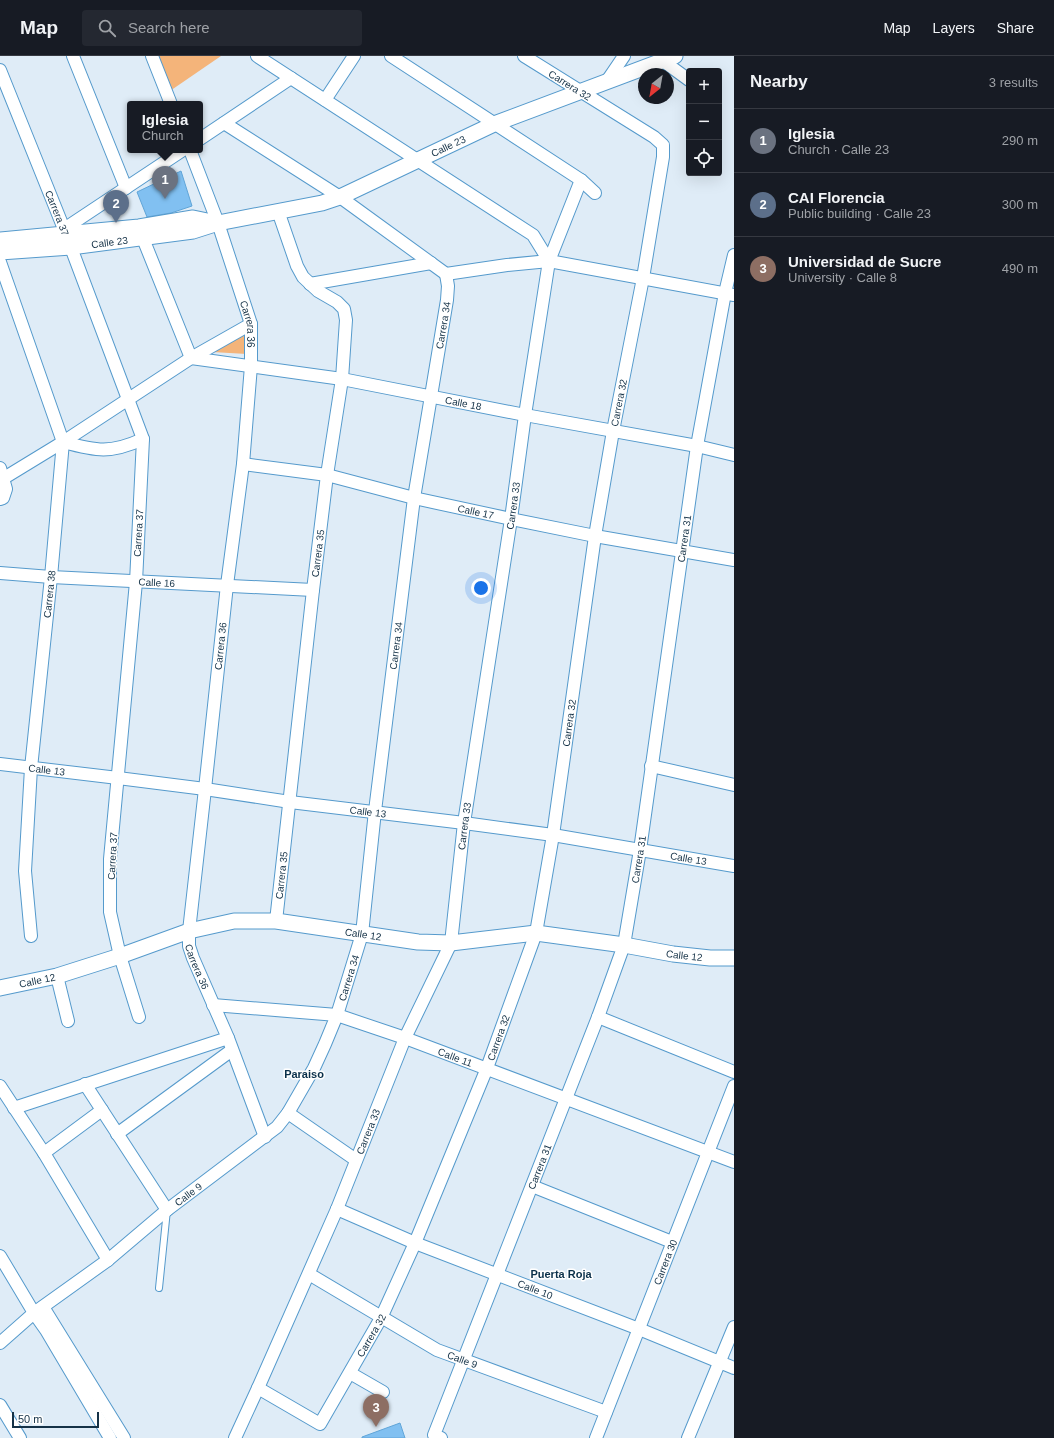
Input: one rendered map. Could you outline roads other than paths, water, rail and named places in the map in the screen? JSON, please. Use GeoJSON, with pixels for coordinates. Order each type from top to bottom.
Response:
{"type":"FeatureCollection","features":[{"type":"Feature","properties":{"kind":"street"},"geometry":{"type":"LineString","coordinates":[[73,56],[126,188]]}},
{"type":"Feature","properties":{"kind":"street"},"geometry":{"type":"LineString","coordinates":[[152,56],[170,101]]}},
{"type":"Feature","properties":{"kind":"street"},"geometry":{"type":"LineString","coordinates":[[257,56],[533,235],[549,261]]}},
{"type":"Feature","properties":{"kind":"street"},"geometry":{"type":"LineString","coordinates":[[325,100],[354,56]]}},
{"type":"Feature","properties":{"kind":"street"},"geometry":{"type":"LineString","coordinates":[[391,56],[581,180],[595,193]]}},
{"type":"Feature","properties":{"kind":"street"},"geometry":{"type":"LineString","coordinates":[[607,82],[624,56]]}},
{"type":"Feature","properties":{"kind":"street","name":"Carrera 32"},"geometry":{"type":"LineString","coordinates":[[258,1388],[320,1424],[381,1318],[415,1243],[487,1068],[536,932],[553,835],[595,536],[613,431],[643,278],[663,157],[663,145],[654,137],[528,57]]}},
{"type":"Feature","properties":{"kind":"street"},"geometry":{"type":"LineString","coordinates":[[669,58],[686,77]]}},
{"type":"Feature","properties":{"kind":"street","name":"Calle 23"},"geometry":{"type":"LineString","coordinates":[[0,240],[141,232],[193,218],[218,224],[322,203],[340,198],[494,124],[669,58]]}},
{"type":"Feature","properties":{"kind":"street","name":"Carrera 37"},"geometry":{"type":"LineString","coordinates":[[0,70],[67,237],[143,439],[136,582],[110,859],[110,912],[120,956],[139,1017]]}},
{"type":"Feature","properties":{"kind":"street"},"geometry":{"type":"LineString","coordinates":[[203,137],[291,78]]}},
{"type":"Feature","properties":{"kind":"street"},"geometry":{"type":"LineString","coordinates":[[224,123],[340,198],[446,274],[507,265],[549,261],[730,294]]}},
{"type":"Feature","properties":{"kind":"street"},"geometry":{"type":"LineString","coordinates":[[67,237],[126,188],[178,153]]}},
{"type":"Feature","properties":{"kind":"street","name":"Carrera 36"},"geometry":{"type":"LineString","coordinates":[[191,153],[218,224],[251,324],[251,366],[243,464],[226,585],[189,931],[189,946],[228,1038],[265,1137]]}},
{"type":"Feature","properties":{"kind":"street","name":"Carrera 33"},"geometry":{"type":"LineString","coordinates":[[235,1438],[309,1274],[405,1038],[451,943],[464,823],[549,261],[581,180]]}},
{"type":"Feature","properties":{"kind":"street","name":"Carrera 35"},"geometry":{"type":"LineString","coordinates":[[276,921],[327,475],[342,379],[346,320],[344,309],[337,302],[318,291],[303,276],[297,266],[278,211]]}},
{"type":"Feature","properties":{"kind":"street"},"geometry":{"type":"LineString","coordinates":[[141,232],[191,358]]}},
{"type":"Feature","properties":{"kind":"street","name":"Calle 23"},"geometry":{"type":"LineString","coordinates":[[0,252],[67,237]]}},
{"type":"Feature","properties":{"kind":"street","name":"Carrera 31"},"geometry":{"type":"LineString","coordinates":[[437,1437],[464,1360],[598,1017],[624,945],[640,850],[697,446],[730,294],[734,255]]}},
{"type":"Feature","properties":{"kind":"street","name":"Carrera 38"},"geometry":{"type":"LineString","coordinates":[[0,262],[63,442],[52,577],[31,768],[25,871],[31,936]]}},
{"type":"Feature","properties":{"kind":"street"},"geometry":{"type":"LineString","coordinates":[[310,284],[431,263]]}},
{"type":"Feature","properties":{"kind":"street","name":"Carrera 34"},"geometry":{"type":"LineString","coordinates":[[337,1015],[362,934],[375,811],[414,498],[447,300],[448,286],[446,274]]}},
{"type":"Feature","properties":{"kind":"street"},"geometry":{"type":"LineString","coordinates":[[0,499],[3,498],[6,489],[2,473],[63,442],[191,358],[251,324]]}},
{"type":"Feature","properties":{"kind":"street","name":"Calle 18"},"geometry":{"type":"LineString","coordinates":[[191,358],[342,379],[525,415],[697,446],[734,455]]}},
{"type":"Feature","properties":{"kind":"street"},"geometry":{"type":"LineString","coordinates":[[63,442],[82,447],[106,450],[129,446],[143,439]]}},
{"type":"Feature","properties":{"kind":"street","name":"Calle 17"},"geometry":{"type":"LineString","coordinates":[[243,464],[327,475],[414,498],[511,519],[682,552],[734,560]]}},
{"type":"Feature","properties":{"kind":"street","name":"Calle 16"},"geometry":{"type":"LineString","coordinates":[[0,574],[313,590]]}},
{"type":"Feature","properties":{"kind":"street","name":"Calle 13"},"geometry":{"type":"LineString","coordinates":[[0,764],[205,789],[290,802],[375,811],[553,835],[734,866]]}},
{"type":"Feature","properties":{"kind":"street"},"geometry":{"type":"LineString","coordinates":[[651,766],[734,785]]}},
{"type":"Feature","properties":{"kind":"street","name":"Calle 12"},"geometry":{"type":"LineString","coordinates":[[0,988],[57,976],[120,956],[189,931],[234,921],[276,921],[418,942],[451,943],[536,932],[673,954],[710,958],[734,958]]}},
{"type":"Feature","properties":{"kind":"street"},"geometry":{"type":"LineString","coordinates":[[57,976],[68,1021]]}},
{"type":"Feature","properties":{"kind":"street","name":"Calle 11"},"geometry":{"type":"LineString","coordinates":[[213,1005],[337,1015],[487,1068],[734,1162]]}},
{"type":"Feature","properties":{"kind":"street","name":"Calle 9"},"geometry":{"type":"LineString","coordinates":[[0,1343],[38,1310],[108,1260],[167,1210],[277,1127],[288,1113],[314,1068],[337,1015]]}},
{"type":"Feature","properties":{"kind":"street"},"geometry":{"type":"LineString","coordinates":[[598,1017],[734,1072]]}},
{"type":"Feature","properties":{"kind":"street"},"geometry":{"type":"LineString","coordinates":[[14,1108],[228,1038]]}},
{"type":"Feature","properties":{"kind":"street"},"geometry":{"type":"LineString","coordinates":[[117,1134],[232,1050]]}},
{"type":"Feature","properties":{"kind":"street"},"geometry":{"type":"LineString","coordinates":[[85,1084],[167,1210]]}},
{"type":"Feature","properties":{"kind":"street"},"geometry":{"type":"LineString","coordinates":[[0,1086],[44,1153],[108,1260]]}},
{"type":"Feature","properties":{"kind":"street","name":"Carrera 30"},"geometry":{"type":"LineString","coordinates":[[596,1438],[734,1086]]}},
{"type":"Feature","properties":{"kind":"street"},"geometry":{"type":"LineString","coordinates":[[44,1153],[102,1110]]}},
{"type":"Feature","properties":{"kind":"street"},"geometry":{"type":"LineString","coordinates":[[288,1113],[356,1160]]}},
{"type":"Feature","properties":{"kind":"street"},"geometry":{"type":"LineString","coordinates":[[532,1186],[672,1242]]}},
{"type":"Feature","properties":{"kind":"street","name":"Calle 10"},"geometry":{"type":"LineString","coordinates":[[336,1209],[497,1276],[638,1329],[734,1368]]}},
{"type":"Feature","properties":{"kind":"street"},"geometry":{"type":"LineString","coordinates":[[0,1256],[38,1310],[46,1330],[103,1415],[124,1438]]}},
{"type":"Feature","properties":{"kind":"street","name":"Calle 9"},"geometry":{"type":"LineString","coordinates":[[309,1274],[437,1350],[606,1412]]}},
{"type":"Feature","properties":{"kind":"street"},"geometry":{"type":"LineString","coordinates":[[688,1438],[734,1328]]}},
{"type":"Feature","properties":{"kind":"street"},"geometry":{"type":"LineString","coordinates":[[350,1373],[383,1392]]}},
{"type":"Feature","properties":{"kind":"street"},"geometry":{"type":"LineString","coordinates":[[0,1406],[20,1438]]}},
{"type":"Feature","properties":{"kind":"street"},"geometry":{"type":"LineString","coordinates":[[103,1415],[110,1438]]}},
{"type":"Feature","properties":{"kind":"lane"},"geometry":{"type":"LineString","coordinates":[[160,1288],[167,1210]]}},
{"type":"Feature","properties":{"kind":"place","name":"Iglesia"},"geometry":{"type":"Point","coordinates":[165,199]}},
{"type":"Feature","properties":{"kind":"place","name":"CAI Florencia"},"geometry":{"type":"Point","coordinates":[116,223]}},
{"type":"Feature","properties":{"kind":"place","name":"Universidad de Sucre"},"geometry":{"type":"Point","coordinates":[376,1427]}},
{"type":"Feature","properties":{"kind":"district","name":"Paraiso"},"geometry":{"type":"Point","coordinates":[304,1074]}},
{"type":"Feature","properties":{"kind":"district","name":"Puerta Roja"},"geometry":{"type":"Point","coordinates":[561,1274]}}]}
